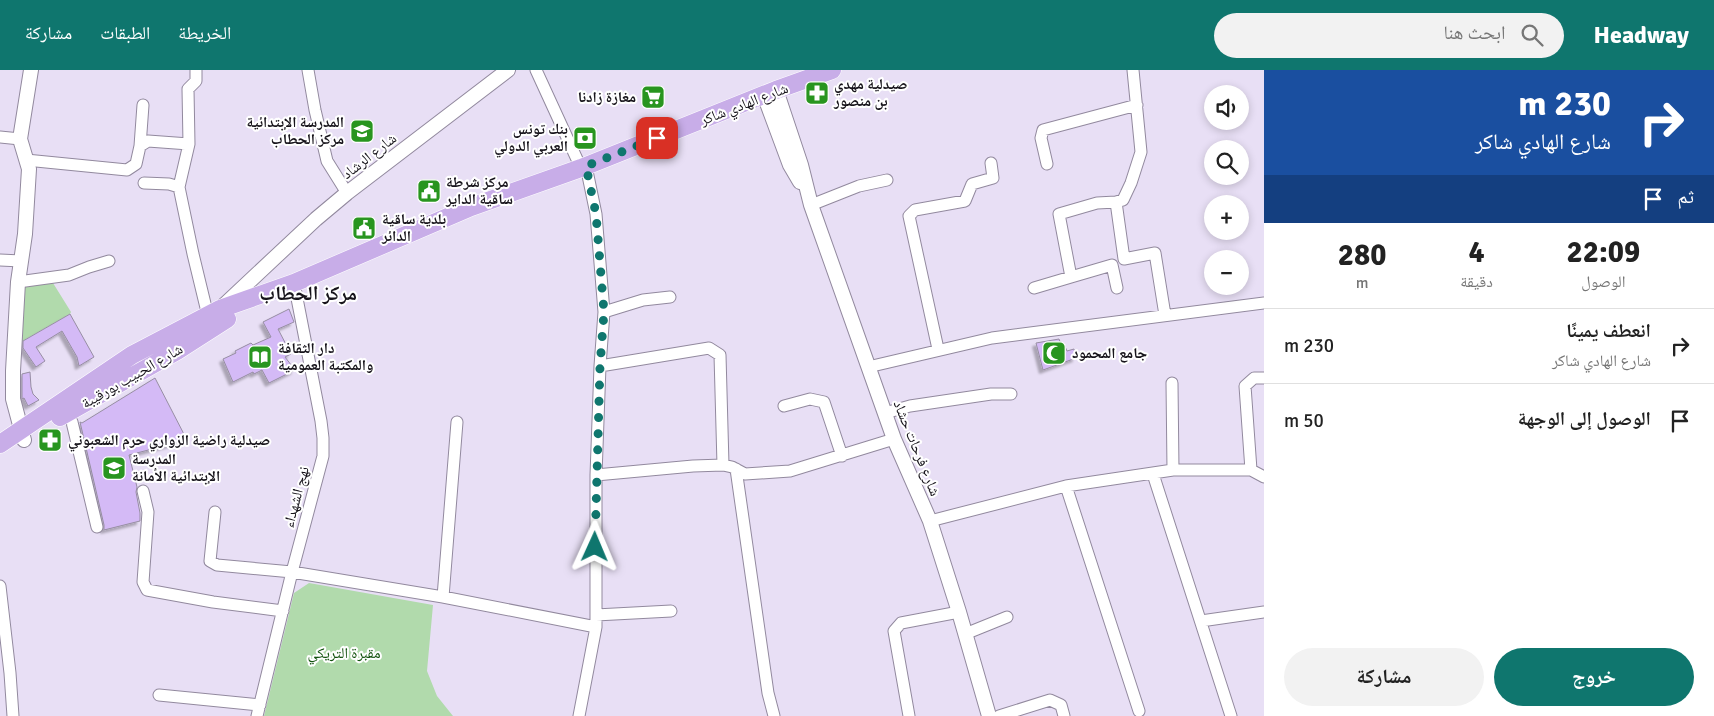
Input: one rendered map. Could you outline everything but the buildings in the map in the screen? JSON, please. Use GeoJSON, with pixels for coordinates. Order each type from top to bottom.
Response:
{"type":"FeatureCollection","features":[{"type":"Feature","properties":{"kind":"main road","name":"شارع الهادي شاكر"},"geometry":{"type":"LineString","coordinates":[[294,284],[471,207],[584,167],[832,70]]}},
{"type":"Feature","properties":{"kind":"main road","name":"شارع الحبيب بورقيبة"},"geometry":{"type":"LineString","coordinates":[[0,455],[23,435],[132,355],[216,316],[238,308],[262,295],[294,284]]}},
{"type":"Feature","properties":{"kind":"main road","name":"شارع الحبيب بورقيبة"},"geometry":{"type":"LineString","coordinates":[[0,444],[23,435],[66,413],[177,351],[216,316]]}},
{"type":"Feature","properties":{"kind":"street"},"geometry":{"type":"LineString","coordinates":[[23,435],[13,399],[13,371],[18,282],[25,234],[29,170],[20,139],[32,70]]}},
{"type":"Feature","properties":{"kind":"street"},"geometry":{"type":"LineString","coordinates":[[196,70],[196,81],[188,89],[189,144],[179,187],[193,254],[216,316]]}},
{"type":"Feature","properties":{"kind":"street"},"geometry":{"type":"LineString","coordinates":[[308,70],[327,161],[347,193]]}},
{"type":"Feature","properties":{"kind":"street","name":"شارع الرشاد"},"geometry":{"type":"LineString","coordinates":[[216,316],[256,276],[347,193],[508,70]]}},
{"type":"Feature","properties":{"kind":"street"},"geometry":{"type":"LineString","coordinates":[[536,70],[584,167],[596,214],[604,312],[596,475],[596,621],[579,716]]}},
{"type":"Feature","properties":{"kind":"street"},"geometry":{"type":"LineString","coordinates":[[1071,277],[1059,214],[1097,202],[1124,200],[1141,152],[1134,70]]}},
{"type":"Feature","properties":{"kind":"street","name":"شارع فرحات حشاد"},"geometry":{"type":"LineString","coordinates":[[770,93],[790,165],[809,200],[894,439],[930,521],[989,716]]}},
{"type":"Feature","properties":{"kind":"street"},"geometry":{"type":"LineString","coordinates":[[26,160],[127,170],[136,164],[140,146],[143,105]]}},
{"type":"Feature","properties":{"kind":"street"},"geometry":{"type":"LineString","coordinates":[[1047,164],[1041,138],[1043,130],[1137,105]]}},
{"type":"Feature","properties":{"kind":"street"},"geometry":{"type":"LineString","coordinates":[[0,137],[20,139]]}},
{"type":"Feature","properties":{"kind":"street"},"geometry":{"type":"LineString","coordinates":[[140,146],[148,141],[189,144]]}},
{"type":"Feature","properties":{"kind":"street"},"geometry":{"type":"LineString","coordinates":[[938,350],[909,216],[915,210],[965,201],[972,184],[993,178],[991,163]]}},
{"type":"Feature","properties":{"kind":"street"},"geometry":{"type":"LineString","coordinates":[[809,200],[887,180]]}},
{"type":"Feature","properties":{"kind":"street"},"geometry":{"type":"LineString","coordinates":[[144,183],[169,184],[179,187]]}},
{"type":"Feature","properties":{"kind":"street"},"geometry":{"type":"LineString","coordinates":[[1116,202],[1124,259],[1155,253],[1166,314]]}},
{"type":"Feature","properties":{"kind":"street"},"geometry":{"type":"LineString","coordinates":[[0,260],[21,261]]}},
{"type":"Feature","properties":{"kind":"street"},"geometry":{"type":"LineString","coordinates":[[18,282],[69,276],[109,261]]}},
{"type":"Feature","properties":{"kind":"street"},"geometry":{"type":"LineString","coordinates":[[1034,288],[1112,265],[1117,288]]}},
{"type":"Feature","properties":{"kind":"street","name":"شارع الرشاد"},"geometry":{"type":"LineString","coordinates":[[238,308],[256,276]]}},
{"type":"Feature","properties":{"kind":"street","name":"نهج الشهداء"},"geometry":{"type":"LineString","coordinates":[[259,710],[292,572],[323,456],[321,421],[294,284]]}},
{"type":"Feature","properties":{"kind":"street"},"geometry":{"type":"LineString","coordinates":[[604,312],[643,300],[670,297]]}},
{"type":"Feature","properties":{"kind":"street"},"geometry":{"type":"LineString","coordinates":[[868,367],[992,338],[1166,314],[1264,303]]}},
{"type":"Feature","properties":{"kind":"street"},"geometry":{"type":"LineString","coordinates":[[600,366],[709,348],[720,355],[724,465]]}},
{"type":"Feature","properties":{"kind":"street"},"geometry":{"type":"LineString","coordinates":[[1251,470],[1245,386],[1254,378],[1264,378]]}},
{"type":"Feature","properties":{"kind":"street"},"geometry":{"type":"LineString","coordinates":[[1172,383],[1173,470]]}},
{"type":"Feature","properties":{"kind":"street"},"geometry":{"type":"LineString","coordinates":[[885,412],[928,403],[991,394],[1011,394]]}},
{"type":"Feature","properties":{"kind":"street"},"geometry":{"type":"LineString","coordinates":[[784,406],[810,399],[824,402],[842,456]]}},
{"type":"Feature","properties":{"kind":"street"},"geometry":{"type":"LineString","coordinates":[[66,413],[72,422],[97,527]]}},
{"type":"Feature","properties":{"kind":"street"},"geometry":{"type":"LineString","coordinates":[[443,596],[456,422]]}},
{"type":"Feature","properties":{"kind":"street"},"geometry":{"type":"LineString","coordinates":[[596,475],[724,465],[745,474],[790,471],[894,439]]}},
{"type":"Feature","properties":{"kind":"street"},"geometry":{"type":"LineString","coordinates":[[736,469],[768,693],[774,716]]}},
{"type":"Feature","properties":{"kind":"street"},"geometry":{"type":"LineString","coordinates":[[930,521],[1066,486],[1173,470],[1251,470],[1264,477]]}},
{"type":"Feature","properties":{"kind":"street"},"geometry":{"type":"LineString","coordinates":[[1154,474],[1230,716]]}},
{"type":"Feature","properties":{"kind":"street"},"geometry":{"type":"LineString","coordinates":[[1066,486],[1139,711]]}},
{"type":"Feature","properties":{"kind":"street"},"geometry":{"type":"LineString","coordinates":[[143,491],[148,512],[142,582],[147,590],[213,602],[283,611]]}},
{"type":"Feature","properties":{"kind":"street"},"geometry":{"type":"LineString","coordinates":[[216,512],[210,560],[217,566],[292,572],[596,621],[671,611]]}},
{"type":"Feature","properties":{"kind":"street"},"geometry":{"type":"LineString","coordinates":[[0,586],[10,664],[13,716]]}},
{"type":"Feature","properties":{"kind":"street"},"geometry":{"type":"LineString","coordinates":[[909,716],[894,631],[901,623],[959,612]]}},
{"type":"Feature","properties":{"kind":"street"},"geometry":{"type":"LineString","coordinates":[[1201,621],[1264,612]]}},
{"type":"Feature","properties":{"kind":"street"},"geometry":{"type":"LineString","coordinates":[[965,634],[1007,617]]}},
{"type":"Feature","properties":{"kind":"street"},"geometry":{"type":"LineString","coordinates":[[159,696],[259,710]]}},
{"type":"Feature","properties":{"kind":"street"},"geometry":{"type":"LineString","coordinates":[[999,716],[1050,700],[1061,705],[1064,716]]}},
{"type":"Feature","properties":{"kind":"green space"},"geometry":{"type":"Polygon","coordinates":[[[53,283],[71,312],[70,314],[19,343],[23,286],[53,283]]]}},
{"type":"Feature","properties":{"kind":"green space","name":"مقبرة التريكي"},"geometry":{"type":"Polygon","coordinates":[[[309,583],[433,605],[427,671],[437,696],[453,716],[264,716],[294,593],[309,583]]]}},
{"type":"Feature","properties":{"kind":"place","name":"صيدلية مهدي بن منصور"},"geometry":{"type":"Point","coordinates":[817,93]}},
{"type":"Feature","properties":{"kind":"place","name":"مغازة زادنا"},"geometry":{"type":"Point","coordinates":[653,97]}},
{"type":"Feature","properties":{"kind":"place","name":"المدرسة الإبتدائية مركز الحطاب"},"geometry":{"type":"Point","coordinates":[362,131]}},
{"type":"Feature","properties":{"kind":"place","name":"بنك تونس العربي الدولي"},"geometry":{"type":"Point","coordinates":[585,138]}},
{"type":"Feature","properties":{"kind":"place","name":"مركز شرطة ساقية الداير"},"geometry":{"type":"Point","coordinates":[429,191]}},
{"type":"Feature","properties":{"kind":"place","name":"بلدية ساقية الدائر"},"geometry":{"type":"Point","coordinates":[364,228]}},
{"type":"Feature","properties":{"kind":"place","name":"جامع المحمود"},"geometry":{"type":"Point","coordinates":[1054,353]}},
{"type":"Feature","properties":{"kind":"place","name":"دار الثقافة والمكتبة العمومية"},"geometry":{"type":"Point","coordinates":[260,357]}},
{"type":"Feature","properties":{"kind":"place","name":"صيدلية راضية الزواري حرم الشعبوني"},"geometry":{"type":"Point","coordinates":[50,440]}},
{"type":"Feature","properties":{"kind":"place","name":"المدرسة الإبتدائية الأمانة"},"geometry":{"type":"Point","coordinates":[114,468]}},
{"type":"Feature","properties":{"kind":"district","name":"مركز الحطاب"},"geometry":{"type":"Point","coordinates":[308,293]}},
{"type":"Feature","properties":{"kind":"route"},"geometry":{"type":"LineString","coordinates":[[595,547],[600,366],[604,312],[596,214],[586,166],[657,138]]}}]}
